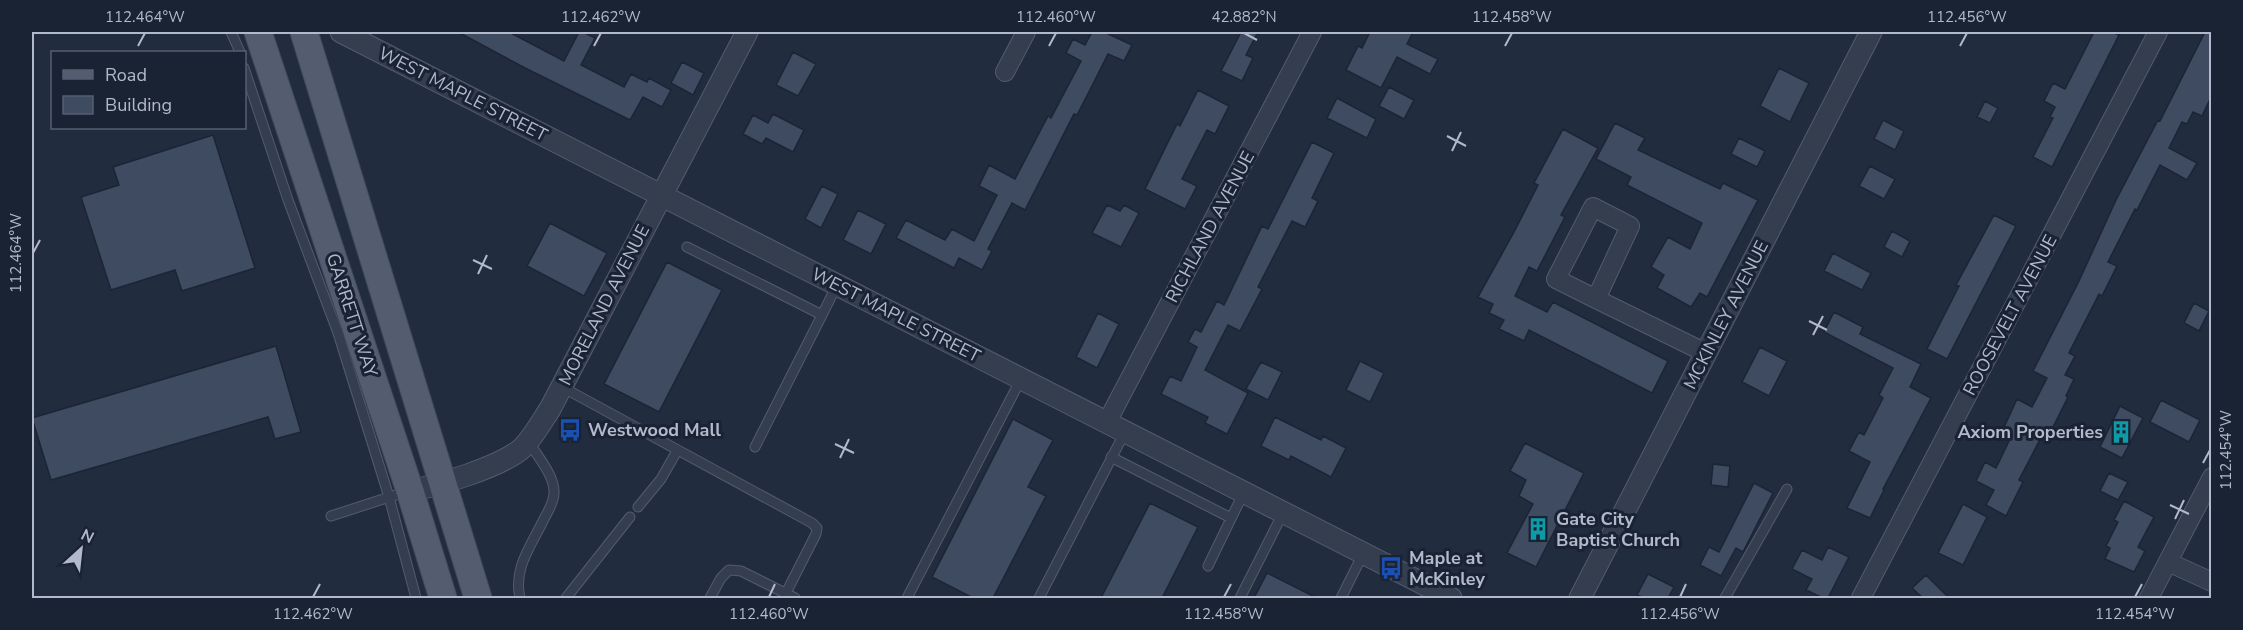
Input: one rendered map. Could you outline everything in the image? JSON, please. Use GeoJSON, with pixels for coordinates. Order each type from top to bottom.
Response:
{"type":"FeatureCollection","features":[{"type":"Feature","properties":{"kind":"main road","name":"GARRETT WAY"},"geometry":{"type":"LineString","coordinates":[[258,32],[400,494],[443,598]]}},
{"type":"Feature","properties":{"kind":"main road","name":"GARRETT WAY"},"geometry":{"type":"LineString","coordinates":[[304,32],[478,598]]}},
{"type":"Feature","properties":{"kind":"street","name":"WEST MAPLE STREET"},"geometry":{"type":"LineString","coordinates":[[344,32],[1244,492],[1442,596]]}},
{"type":"Feature","properties":{"kind":"street","name":"MORELAND AVENUE"},"geometry":{"type":"LineString","coordinates":[[400,494],[442,484],[520,450],[550,409],[562,387],[747,32]]}},
{"type":"Feature","properties":{"kind":"street"},"geometry":{"type":"LineString","coordinates":[[1005,72],[1026,32]]}},
{"type":"Feature","properties":{"kind":"street","name":"RICHLAND AVENUE"},"geometry":{"type":"LineString","coordinates":[[1116,427],[1312,32]]}},
{"type":"Feature","properties":{"kind":"street","name":"MCKINLEY AVENUE"},"geometry":{"type":"LineString","coordinates":[[1580,598],[1871,32]]}},
{"type":"Feature","properties":{"kind":"street","name":"ROOSEVELT AVENUE"},"geometry":{"type":"LineString","coordinates":[[1861,598],[2158,32]]}},
{"type":"Feature","properties":{"kind":"street"},"geometry":{"type":"LineString","coordinates":[[1596,299],[1630,226],[1593,207],[1556,279],[1596,299],[1706,352]]}},
{"type":"Feature","properties":{"kind":"street"},"geometry":{"type":"LineString","coordinates":[[2149,598],[2211,477]]}},
{"type":"Feature","properties":{"kind":"street"},"geometry":{"type":"LineString","coordinates":[[2168,562],[2211,582]]}},
{"type":"Feature","properties":{"kind":"lane"},"geometry":{"type":"LineString","coordinates":[[231,32],[240,51]]}},
{"type":"Feature","properties":{"kind":"lane"},"geometry":{"type":"LineString","coordinates":[[246,74],[288,200],[400,494],[416,598]]}},
{"type":"Feature","properties":{"kind":"lane"},"geometry":{"type":"LineString","coordinates":[[687,247],[822,315]]}},
{"type":"Feature","properties":{"kind":"lane"},"geometry":{"type":"LineString","coordinates":[[755,447],[837,285]]}},
{"type":"Feature","properties":{"kind":"lane"},"geometry":{"type":"LineString","coordinates":[[907,598],[1021,379]]}},
{"type":"Feature","properties":{"kind":"lane"},"geometry":{"type":"LineString","coordinates":[[562,387],[812,523],[817,528],[816,534],[786,593]]}},
{"type":"Feature","properties":{"kind":"lane"},"geometry":{"type":"LineString","coordinates":[[1039,598],[1111,457],[1116,427]]}},
{"type":"Feature","properties":{"kind":"lane"},"geometry":{"type":"LineString","coordinates":[[520,598],[517,585],[519,572],[549,509],[554,492],[550,479],[527,440]]}},
{"type":"Feature","properties":{"kind":"lane"},"geometry":{"type":"LineString","coordinates":[[638,507],[661,479],[677,451]]}},
{"type":"Feature","properties":{"kind":"lane"},"geometry":{"type":"LineString","coordinates":[[1111,457],[1231,518]]}},
{"type":"Feature","properties":{"kind":"lane"},"geometry":{"type":"LineString","coordinates":[[1725,598],[1787,489]]}},
{"type":"Feature","properties":{"kind":"lane"},"geometry":{"type":"LineString","coordinates":[[1208,566],[1244,492]]}},
{"type":"Feature","properties":{"kind":"lane"},"geometry":{"type":"LineString","coordinates":[[331,516],[400,494]]}},
{"type":"Feature","properties":{"kind":"lane"},"geometry":{"type":"LineString","coordinates":[[1240,598],[1283,513]]}},
{"type":"Feature","properties":{"kind":"lane"},"geometry":{"type":"LineString","coordinates":[[566,598],[630,517]]}},
{"type":"Feature","properties":{"kind":"lane"},"geometry":{"type":"LineString","coordinates":[[1341,598],[1363,554]]}},
{"type":"Feature","properties":{"kind":"lane"},"geometry":{"type":"LineString","coordinates":[[710,598],[721,578],[729,570],[741,571],[795,598]]}},
{"type":"Feature","properties":{"kind":"building"},"geometry":{"type":"Polygon","coordinates":[[[458,32],[509,32],[564,61],[579,32],[583,32],[595,38],[581,65],[624,87],[631,74],[647,82],[649,78],[671,90],[662,107],[643,97],[630,120],[458,32]]]}},
{"type":"Feature","properties":{"kind":"building"},"geometry":{"type":"Polygon","coordinates":[[[1092,32],[1104,32],[1132,45],[1124,61],[1108,54],[1077,115],[1074,114],[1025,210],[1012,203],[988,249],[992,251],[982,270],[959,258],[954,268],[896,238],[906,220],[945,240],[952,229],[974,241],[997,195],[979,186],[989,165],[1015,179],[1048,116],[1051,118],[1081,61],[1066,53],[1073,39],[1085,45],[1092,32]]]}},
{"type":"Feature","properties":{"kind":"building"},"geometry":{"type":"Polygon","coordinates":[[[1241,32],[1258,32],[1246,55],[1253,58],[1242,81],[1221,71],[1241,32]]]}},
{"type":"Feature","properties":{"kind":"building"},"geometry":{"type":"Polygon","coordinates":[[[1370,32],[1413,32],[1407,44],[1438,59],[1430,74],[1397,57],[1381,88],[1346,70],[1358,46],[1362,48],[1370,32]]]}},
{"type":"Feature","properties":{"kind":"building"},"geometry":{"type":"Polygon","coordinates":[[[2094,32],[2112,32],[2119,35],[2052,167],[2033,157],[2053,118],[2050,117],[2055,107],[2044,101],[2053,83],[2065,89],[2094,32]]]}},
{"type":"Feature","properties":{"kind":"building"},"geometry":{"type":"Polygon","coordinates":[[[2205,32],[2211,32],[2211,97],[2202,116],[2193,112],[2187,124],[2182,122],[2169,148],[2197,163],[2187,180],[2160,165],[2137,210],[2135,209],[2108,262],[2117,266],[2102,296],[2099,294],[2069,353],[2075,356],[2065,375],[2074,379],[2066,396],[2068,397],[2050,433],[2045,430],[2019,480],[2023,482],[2006,516],[1986,505],[1994,490],[1976,481],[1985,462],[1996,468],[2009,441],[2000,436],[2017,399],[2032,407],[2047,378],[2033,371],[2078,283],[2116,200],[2158,120],[2160,121],[2205,32]]]}},
{"type":"Feature","properties":{"kind":"building"},"geometry":{"type":"Polygon","coordinates":[[[793,52],[816,64],[798,96],[776,85],[793,52]]]}},
{"type":"Feature","properties":{"kind":"building"},"geometry":{"type":"Polygon","coordinates":[[[682,62],[704,73],[693,95],[671,83],[682,62]]]}},
{"type":"Feature","properties":{"kind":"building"},"geometry":{"type":"Polygon","coordinates":[[[1779,68],[1809,83],[1790,122],[1760,106],[1779,68]]]}},
{"type":"Feature","properties":{"kind":"building"},"geometry":{"type":"Polygon","coordinates":[[[1389,87],[1414,100],[1404,119],[1379,106],[1389,87]]]}},
{"type":"Feature","properties":{"kind":"building"},"geometry":{"type":"Polygon","coordinates":[[[1198,90],[1229,106],[1215,134],[1207,130],[1182,179],[1197,186],[1185,209],[1145,189],[1177,124],[1180,126],[1198,90]]]}},
{"type":"Feature","properties":{"kind":"building"},"geometry":{"type":"Polygon","coordinates":[[[1337,98],[1376,119],[1367,138],[1327,118],[1337,98]]]}},
{"type":"Feature","properties":{"kind":"building"},"geometry":{"type":"Polygon","coordinates":[[[1985,101],[1998,108],[1990,123],[1977,117],[1985,101]]]}},
{"type":"Feature","properties":{"kind":"building"},"geometry":{"type":"Polygon","coordinates":[[[773,114],[804,130],[793,152],[766,138],[762,144],[743,134],[753,115],[768,123],[773,114]]]}},
{"type":"Feature","properties":{"kind":"building"},"geometry":{"type":"Polygon","coordinates":[[[1883,120],[1904,131],[1895,150],[1874,139],[1883,120]]]}},
{"type":"Feature","properties":{"kind":"building"},"geometry":{"type":"Polygon","coordinates":[[[1615,123],[1645,138],[1638,150],[1720,189],[1723,183],[1758,200],[1707,297],[1700,293],[1691,307],[1657,288],[1664,275],[1651,267],[1668,237],[1690,249],[1702,223],[1627,185],[1631,177],[1596,159],[1615,123]]]}},
{"type":"Feature","properties":{"kind":"building"},"geometry":{"type":"Polygon","coordinates":[[[1563,129],[1598,148],[1561,215],[1565,217],[1537,271],[1529,267],[1515,296],[1547,312],[1553,302],[1668,361],[1652,393],[1529,330],[1524,341],[1499,329],[1504,320],[1489,313],[1493,304],[1478,297],[1538,185],[1534,183],[1563,129]]]}},
{"type":"Feature","properties":{"kind":"building"},"geometry":{"type":"Polygon","coordinates":[[[213,135],[255,268],[182,291],[175,270],[111,290],[81,197],[119,185],[113,167],[213,135]]]}},
{"type":"Feature","properties":{"kind":"building"},"geometry":{"type":"Polygon","coordinates":[[[1739,138],[1765,151],[1757,167],[1731,154],[1739,138]]]}},
{"type":"Feature","properties":{"kind":"building"},"geometry":{"type":"Polygon","coordinates":[[[1312,142],[1334,153],[1312,198],[1318,201],[1305,227],[1292,221],[1258,287],[1262,289],[1240,331],[1228,325],[1205,370],[1248,393],[1227,434],[1205,423],[1208,417],[1161,394],[1170,376],[1181,381],[1197,347],[1188,342],[1195,329],[1201,332],[1217,301],[1224,305],[1262,226],[1268,229],[1312,142]]]}},
{"type":"Feature","properties":{"kind":"building"},"geometry":{"type":"Polygon","coordinates":[[[1870,166],[1895,179],[1884,199],[1859,186],[1870,166]]]}},
{"type":"Feature","properties":{"kind":"building"},"geometry":{"type":"Polygon","coordinates":[[[822,186],[838,194],[821,228],[805,219],[822,186]]]}},
{"type":"Feature","properties":{"kind":"building"},"geometry":{"type":"Polygon","coordinates":[[[1107,205],[1120,211],[1124,205],[1139,213],[1121,247],[1092,233],[1107,205]]]}},
{"type":"Feature","properties":{"kind":"building"},"geometry":{"type":"Polygon","coordinates":[[[858,210],[886,224],[871,254],[843,240],[858,210]]]}},
{"type":"Feature","properties":{"kind":"building"},"geometry":{"type":"Polygon","coordinates":[[[1994,215],[2016,226],[1947,359],[1927,349],[1959,286],[1956,285],[1994,215]]]}},
{"type":"Feature","properties":{"kind":"building"},"geometry":{"type":"Polygon","coordinates":[[[550,223],[607,253],[584,296],[527,266],[550,223]]]}},
{"type":"Feature","properties":{"kind":"building"},"geometry":{"type":"Polygon","coordinates":[[[1892,231],[1910,241],[1902,257],[1884,247],[1892,231]]]}},
{"type":"Feature","properties":{"kind":"building"},"geometry":{"type":"Polygon","coordinates":[[[1833,253],[1871,273],[1862,290],[1824,271],[1833,253]]]}},
{"type":"Feature","properties":{"kind":"building"},"geometry":{"type":"Polygon","coordinates":[[[667,262],[722,290],[659,412],[604,384],[667,262]]]}},
{"type":"Feature","properties":{"kind":"building"},"geometry":{"type":"Polygon","coordinates":[[[2194,303],[2209,311],[2199,331],[2184,323],[2194,303]]]}},
{"type":"Feature","properties":{"kind":"building"},"geometry":{"type":"Polygon","coordinates":[[[1834,312],[1863,327],[1860,334],[1921,364],[1910,387],[1931,398],[1870,518],[1847,508],[1870,462],[1849,451],[1859,432],[1864,435],[1883,398],[1879,395],[1893,368],[1824,332],[1834,312]]]}},
{"type":"Feature","properties":{"kind":"building"},"geometry":{"type":"Polygon","coordinates":[[[1098,313],[1119,324],[1097,368],[1076,357],[1098,313]]]}},
{"type":"Feature","properties":{"kind":"building"},"geometry":{"type":"Polygon","coordinates":[[[276,346],[301,432],[275,439],[268,417],[51,480],[32,418],[276,346]]]}},
{"type":"Feature","properties":{"kind":"building"},"geometry":{"type":"Polygon","coordinates":[[[1760,347],[1787,361],[1769,396],[1742,382],[1760,347]]]}},
{"type":"Feature","properties":{"kind":"building"},"geometry":{"type":"Polygon","coordinates":[[[1360,361],[1384,373],[1370,402],[1346,390],[1360,361]]]}},
{"type":"Feature","properties":{"kind":"building"},"geometry":{"type":"Polygon","coordinates":[[[1261,362],[1282,372],[1268,400],[1246,389],[1261,362]]]}},
{"type":"Feature","properties":{"kind":"building","name":"Axiom Properties"},"geometry":{"type":"Polygon","coordinates":[[[2161,400],[2200,420],[2189,442],[2150,422],[2161,400]]]}},
{"type":"Feature","properties":{"kind":"building","name":"Axiom Properties"},"geometry":{"type":"Polygon","coordinates":[[[2120,406],[2143,418],[2122,458],[2100,447],[2120,406]]]}},
{"type":"Feature","properties":{"kind":"building"},"geometry":{"type":"Polygon","coordinates":[[[1275,417],[1321,440],[1323,436],[1346,448],[1331,477],[1291,456],[1289,460],[1261,446],[1275,417]]]}},
{"type":"Feature","properties":{"kind":"building"},"geometry":{"type":"Polygon","coordinates":[[[1013,419],[1053,440],[1028,487],[1046,496],[993,598],[973,598],[932,577],[1013,419]]]}},
{"type":"Feature","properties":{"kind":"building","name":"Gate City Baptist Church"},"geometry":{"type":"Polygon","coordinates":[[[1525,443],[1584,473],[1536,567],[1507,553],[1533,504],[1519,496],[1526,480],[1510,471],[1525,443]]]}},
{"type":"Feature","properties":{"kind":"building"},"geometry":{"type":"Polygon","coordinates":[[[1713,464],[1730,466],[1728,487],[1711,485],[1713,464]]]}},
{"type":"Feature","properties":{"kind":"building"},"geometry":{"type":"Polygon","coordinates":[[[2109,473],[2128,482],[2118,500],[2100,491],[2109,473]]]}},
{"type":"Feature","properties":{"kind":"building"},"geometry":{"type":"Polygon","coordinates":[[[1754,483],[1773,493],[1743,552],[1736,548],[1721,576],[1700,565],[1709,547],[1719,552],[1754,483]]]}},
{"type":"Feature","properties":{"kind":"building"},"geometry":{"type":"Polygon","coordinates":[[[2124,501],[2154,517],[2138,547],[2145,551],[2134,572],[2105,559],[2110,548],[2106,546],[2118,522],[2114,520],[2124,501]]]}},
{"type":"Feature","properties":{"kind":"building"},"geometry":{"type":"Polygon","coordinates":[[[1150,503],[1198,527],[1162,598],[1101,598],[1150,503]]]}},
{"type":"Feature","properties":{"kind":"building"},"geometry":{"type":"Polygon","coordinates":[[[1963,504],[1987,517],[1963,565],[1938,553],[1963,504]]]}},
{"type":"Feature","properties":{"kind":"building"},"geometry":{"type":"Polygon","coordinates":[[[1828,547],[1849,557],[1828,598],[1823,598],[1806,590],[1812,579],[1792,569],[1802,550],[1822,560],[1828,547]]]}},
{"type":"Feature","properties":{"kind":"building"},"geometry":{"type":"Polygon","coordinates":[[[1267,573],[1317,598],[1254,598],[1267,573]]]}},
{"type":"Feature","properties":{"kind":"building"},"geometry":{"type":"Polygon","coordinates":[[[1648,574],[1674,587],[1668,598],[1645,598],[1637,595],[1648,574]]]}},
{"type":"Feature","properties":{"kind":"building"},"geometry":{"type":"Polygon","coordinates":[[[1926,575],[1949,598],[1923,598],[1912,588],[1926,575]]]}},
{"type":"Feature","properties":{"kind":"place","name":"Westwood Mall"},"geometry":{"type":"Point","coordinates":[570,430]}},
{"type":"Feature","properties":{"kind":"place","name":"Axiom Properties"},"geometry":{"type":"Point","coordinates":[2121,432]}},
{"type":"Feature","properties":{"kind":"place","name":"Gate City Baptist Church"},"geometry":{"type":"Point","coordinates":[1538,529]}},
{"type":"Feature","properties":{"kind":"place","name":"Maple at McKinley"},"geometry":{"type":"Point","coordinates":[1391,568]}}]}
